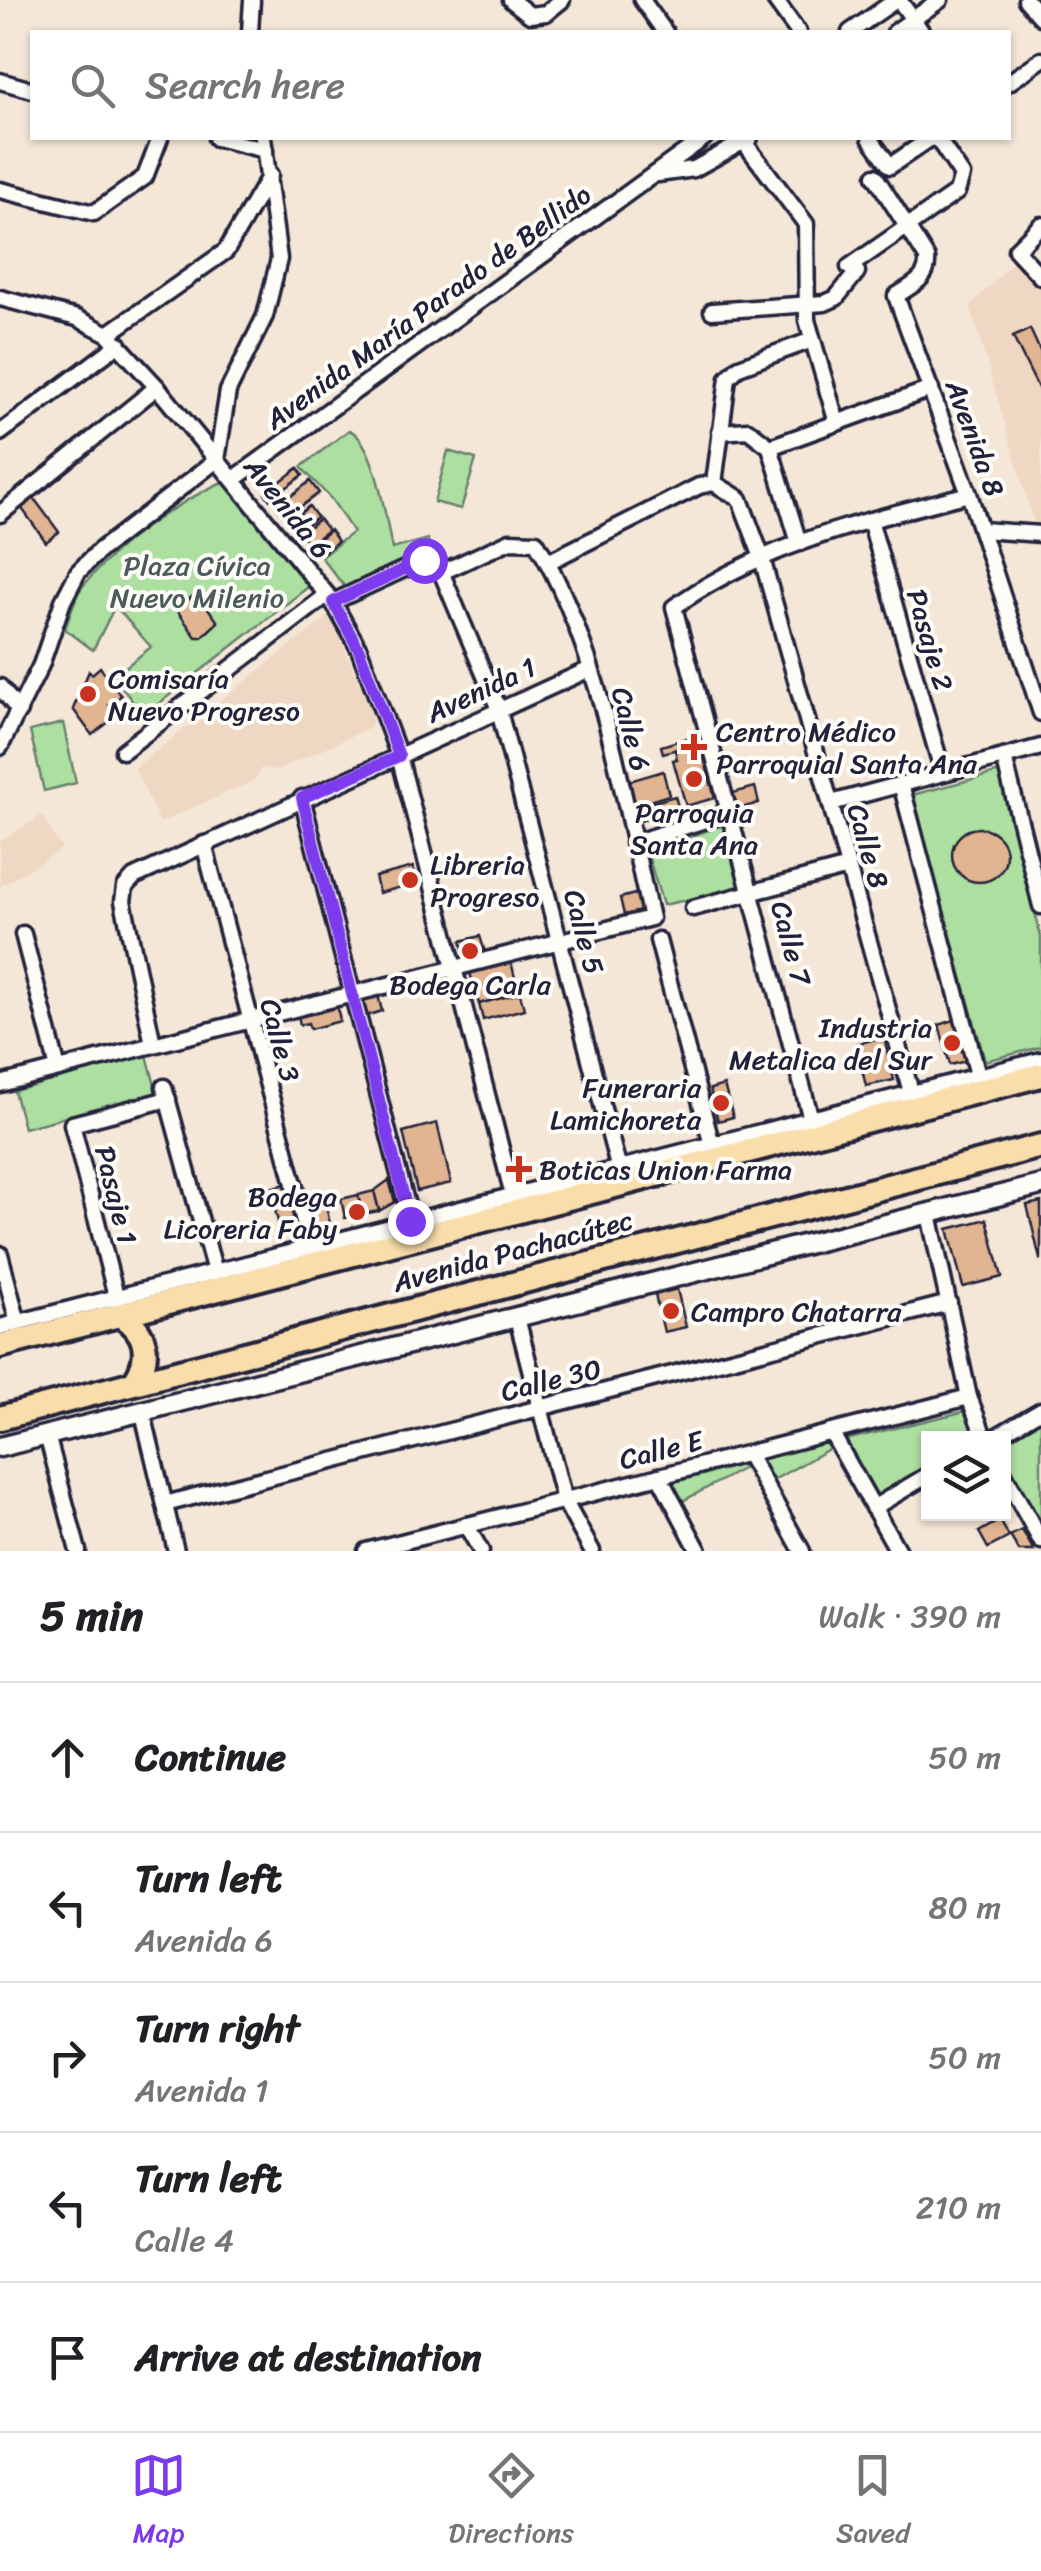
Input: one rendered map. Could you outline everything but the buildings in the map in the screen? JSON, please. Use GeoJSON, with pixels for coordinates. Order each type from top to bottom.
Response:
{"type":"FeatureCollection","features":[{"type":"Feature","properties":{"kind":"main road","name":"Avenida Pachacútec"},"geometry":{"type":"LineString","coordinates":[[0,1346],[119,1306],[1041,1075]]}},
{"type":"Feature","properties":{"kind":"main road","name":"Avenida Pachacútec"},"geometry":{"type":"LineString","coordinates":[[0,1418],[1041,1146]]}},
{"type":"Feature","properties":{"kind":"main road"},"geometry":{"type":"LineString","coordinates":[[119,1306],[143,1336],[146,1352],[135,1381]]}},
{"type":"Feature","properties":{"kind":"street"},"geometry":{"type":"LineString","coordinates":[[250,30],[252,0]]}},
{"type":"Feature","properties":{"kind":"street"},"geometry":{"type":"LineString","coordinates":[[511,0],[530,15],[546,13],[562,0]]}},
{"type":"Feature","properties":{"kind":"street"},"geometry":{"type":"LineString","coordinates":[[642,0],[664,30]]}},
{"type":"Feature","properties":{"kind":"street"},"geometry":{"type":"LineString","coordinates":[[775,0],[797,30]]}},
{"type":"Feature","properties":{"kind":"street"},"geometry":{"type":"LineString","coordinates":[[853,30],[898,0],[918,26],[940,0]]}},
{"type":"Feature","properties":{"kind":"street"},"geometry":{"type":"LineString","coordinates":[[1026,0],[1041,16]]}},
{"type":"Feature","properties":{"kind":"street"},"geometry":{"type":"LineString","coordinates":[[1011,81],[1041,60]]}},
{"type":"Feature","properties":{"kind":"street"},"geometry":{"type":"LineString","coordinates":[[0,82],[30,90]]}},
{"type":"Feature","properties":{"kind":"street"},"geometry":{"type":"LineString","coordinates":[[0,190],[94,213],[144,177],[159,140]]}},
{"type":"Feature","properties":{"kind":"street"},"geometry":{"type":"LineString","coordinates":[[0,747],[78,572],[100,550],[217,460],[228,391],[265,316],[280,258],[264,144],[232,140]]}},
{"type":"Feature","properties":{"kind":"street","name":"Avenida María Parado de Bellido"},"geometry":{"type":"LineString","coordinates":[[234,480],[701,140]]}},
{"type":"Feature","properties":{"kind":"street","name":"Avenida María Parado de Bellido"},"geometry":{"type":"LineString","coordinates":[[652,175],[694,168],[743,140]]}},
{"type":"Feature","properties":{"kind":"street"},"geometry":{"type":"LineString","coordinates":[[746,140],[806,224],[806,306],[837,423]]}},
{"type":"Feature","properties":{"kind":"street"},"geometry":{"type":"LineString","coordinates":[[871,140],[890,166],[931,140]]}},
{"type":"Feature","properties":{"kind":"street"},"geometry":{"type":"LineString","coordinates":[[712,311],[806,306],[836,298],[853,270],[962,184],[962,174],[936,140]]}},
{"type":"Feature","properties":{"kind":"street"},"geometry":{"type":"LineString","coordinates":[[0,433],[226,252],[270,176]]}},
{"type":"Feature","properties":{"kind":"street"},"geometry":{"type":"LineString","coordinates":[[876,176],[908,226]]}},
{"type":"Feature","properties":{"kind":"street"},"geometry":{"type":"LineString","coordinates":[[1041,225],[1016,250],[1041,277]]}},
{"type":"Feature","properties":{"kind":"street","name":"Avenida 8"},"geometry":{"type":"LineString","coordinates":[[908,226],[927,258],[928,270],[896,296],[970,494],[1041,713]]}},
{"type":"Feature","properties":{"kind":"street","name":"Avenida 6"},"geometry":{"type":"LineString","coordinates":[[1,299],[77,318],[114,339],[330,598],[359,650],[399,756],[513,1196]]}},
{"type":"Feature","properties":{"kind":"street"},"geometry":{"type":"LineString","coordinates":[[123,750],[330,598],[424,560],[437,562],[442,572],[510,541],[536,542],[548,562],[714,482],[728,378],[738,367],[812,340]]}},
{"type":"Feature","properties":{"kind":"street"},"geometry":{"type":"LineString","coordinates":[[0,514],[157,387]]}},
{"type":"Feature","properties":{"kind":"street"},"geometry":{"type":"LineString","coordinates":[[770,447],[931,389]]}},
{"type":"Feature","properties":{"kind":"street"},"geometry":{"type":"LineString","coordinates":[[720,432],[748,430],[770,447],[799,543]]}},
{"type":"Feature","properties":{"kind":"street","name":"Calle 8"},"geometry":{"type":"LineString","coordinates":[[714,482],[740,499],[761,556],[911,1092]]}},
{"type":"Feature","properties":{"kind":"street"},"geometry":{"type":"LineString","coordinates":[[761,556],[870,520],[970,494]]}},
{"type":"Feature","properties":{"kind":"street","name":"Pasaje 2"},"geometry":{"type":"LineString","coordinates":[[870,520],[943,773]]}},
{"type":"Feature","properties":{"kind":"street"},"geometry":{"type":"LineString","coordinates":[[981,530],[1041,534]]}},
{"type":"Feature","properties":{"kind":"street","name":"Calle 7"},"geometry":{"type":"LineString","coordinates":[[761,556],[710,581],[674,607],[811,1118]]}},
{"type":"Feature","properties":{"kind":"street","name":"Calle 6"},"geometry":{"type":"LineString","coordinates":[[548,562],[578,626],[651,918],[561,942]]}},
{"type":"Feature","properties":{"kind":"street","name":"Calle 5"},"geometry":{"type":"LineString","coordinates":[[442,572],[498,708],[618,1170]]}},
{"type":"Feature","properties":{"kind":"street","name":"Avenida 1"},"geometry":{"type":"LineString","coordinates":[[153,1044],[123,901],[125,887],[134,877],[590,669]]}},
{"type":"Feature","properties":{"kind":"street"},"geometry":{"type":"LineString","coordinates":[[0,687],[19,711]]}},
{"type":"Feature","properties":{"kind":"street"},"geometry":{"type":"LineString","coordinates":[[830,803],[1041,747]]}},
{"type":"Feature","properties":{"kind":"street"},"geometry":{"type":"LineString","coordinates":[[1004,756],[1041,906]]}},
{"type":"Feature","properties":{"kind":"street"},"geometry":{"type":"LineString","coordinates":[[901,784],[978,1075]]}},
{"type":"Feature","properties":{"kind":"street"},"geometry":{"type":"LineString","coordinates":[[302,798],[410,1221]]}},
{"type":"Feature","properties":{"kind":"street"},"geometry":{"type":"LineString","coordinates":[[633,842],[730,812]]}},
{"type":"Feature","properties":{"kind":"street","name":"Calle 3"},"geometry":{"type":"LineString","coordinates":[[204,844],[311,1248]]}},
{"type":"Feature","properties":{"kind":"street"},"geometry":{"type":"LineString","coordinates":[[693,908],[848,867]]}},
{"type":"Feature","properties":{"kind":"street"},"geometry":{"type":"LineString","coordinates":[[23,934],[58,1069]]}},
{"type":"Feature","properties":{"kind":"street"},"geometry":{"type":"LineString","coordinates":[[658,940],[712,1145]]}},
{"type":"Feature","properties":{"kind":"street"},"geometry":{"type":"LineString","coordinates":[[0,1084],[561,942]]}},
{"type":"Feature","properties":{"kind":"street","name":"Avenida Pachacútec"},"geometry":{"type":"LineString","coordinates":[[0,1327],[119,1306],[214,1272],[1041,1060]]}},
{"type":"Feature","properties":{"kind":"street","name":"Pasaje 1"},"geometry":{"type":"LineString","coordinates":[[119,1306],[72,1124],[166,1093],[214,1272]]}},
{"type":"Feature","properties":{"kind":"street"},"geometry":{"type":"LineString","coordinates":[[0,1447],[1041,1185]]}},
{"type":"Feature","properties":{"kind":"street"},"geometry":{"type":"LineString","coordinates":[[929,1214],[969,1397],[981,1431]]}},
{"type":"Feature","properties":{"kind":"street"},"geometry":{"type":"LineString","coordinates":[[0,1254],[18,1323]]}},
{"type":"Feature","properties":{"kind":"street","name":"Calle 30"},"geometry":{"type":"LineString","coordinates":[[165,1504],[949,1303]]}},
{"type":"Feature","properties":{"kind":"street"},"geometry":{"type":"LineString","coordinates":[[518,1318],[564,1500],[592,1551]]}},
{"type":"Feature","properties":{"kind":"street","name":"Calle E"},"geometry":{"type":"LineString","coordinates":[[366,1551],[969,1397]]}},
{"type":"Feature","properties":{"kind":"street"},"geometry":{"type":"LineString","coordinates":[[1004,1431],[1041,1410]]}},
{"type":"Feature","properties":{"kind":"street"},"geometry":{"type":"LineString","coordinates":[[143,1414],[176,1551]]}},
{"type":"Feature","properties":{"kind":"street"},"geometry":{"type":"LineString","coordinates":[[831,1432],[898,1551]]}},
{"type":"Feature","properties":{"kind":"street"},"geometry":{"type":"LineString","coordinates":[[47,1434],[78,1551]]}},
{"type":"Feature","properties":{"kind":"street"},"geometry":{"type":"LineString","coordinates":[[748,1454],[802,1551]]}},
{"type":"Feature","properties":{"kind":"street"},"geometry":{"type":"LineString","coordinates":[[658,1476],[699,1551]]}},
{"type":"Feature","properties":{"kind":"street"},"geometry":{"type":"LineString","coordinates":[[873,1508],[921,1480]]}},
{"type":"Feature","properties":{"kind":"street"},"geometry":{"type":"LineString","coordinates":[[1011,1487],[1041,1541]]}},
{"type":"Feature","properties":{"kind":"street"},"geometry":{"type":"LineString","coordinates":[[466,1525],[480,1551]]}},
{"type":"Feature","properties":{"kind":"shaded area"},"geometry":{"type":"Polygon","coordinates":[[[1015,260],[1041,289],[1041,524],[1034,523],[970,306],[1015,260]]]}},
{"type":"Feature","properties":{"kind":"shaded area"},"geometry":{"type":"Polygon","coordinates":[[[330,615],[373,715],[371,727],[276,771],[262,767],[255,780],[160,823],[134,768],[330,615]]]}},
{"type":"Feature","properties":{"kind":"shaded area"},"geometry":{"type":"Polygon","coordinates":[[[42,815],[62,849],[0,887],[0,841],[42,815]]]}},
{"type":"Feature","properties":{"kind":"green space"},"geometry":{"type":"Polygon","coordinates":[[[349,430],[358,437],[373,465],[392,549],[428,539],[429,550],[425,556],[345,587],[321,557],[353,532],[332,500],[301,467],[349,430]]]}},
{"type":"Feature","properties":{"kind":"green space"},"geometry":{"type":"Polygon","coordinates":[[[448,451],[476,459],[461,509],[434,502],[448,451]]]}},
{"type":"Feature","properties":{"kind":"green space","name":"Plaza Cívica Nuevo Milenio"},"geometry":{"type":"Polygon","coordinates":[[[228,479],[312,584],[143,716],[114,676],[151,647],[115,606],[93,650],[65,629],[72,607],[98,569],[132,539],[188,500],[228,479]]]}},
{"type":"Feature","properties":{"kind":"green space"},"geometry":{"type":"Polygon","coordinates":[[[63,723],[76,783],[44,791],[30,731],[63,723]]]}},
{"type":"Feature","properties":{"kind":"green space"},"geometry":{"type":"Polygon","coordinates":[[[1000,772],[1041,937],[1041,1047],[985,1061],[912,795],[1000,772]]]}},
{"type":"Feature","properties":{"kind":"green space"},"geometry":{"type":"Polygon","coordinates":[[[720,826],[727,830],[742,888],[663,905],[647,852],[720,826]]]}},
{"type":"Feature","properties":{"kind":"green space"},"geometry":{"type":"Polygon","coordinates":[[[147,1055],[157,1093],[24,1128],[14,1091],[147,1055]]]}},
{"type":"Feature","properties":{"kind":"green space"},"geometry":{"type":"Polygon","coordinates":[[[966,1411],[974,1431],[921,1431],[921,1474],[879,1498],[845,1440],[966,1411]]]}},
{"type":"Feature","properties":{"kind":"green space"},"geometry":{"type":"Polygon","coordinates":[[[1041,1421],[1041,1531],[1011,1477],[1011,1436],[1041,1421]]]}},
{"type":"Feature","properties":{"kind":"green space"},"geometry":{"type":"Polygon","coordinates":[[[830,1437],[834,1446],[768,1483],[755,1458],[830,1437]]]}},
{"type":"Feature","properties":{"kind":"green space"},"geometry":{"type":"Polygon","coordinates":[[[741,1459],[744,1468],[679,1503],[668,1479],[741,1459]]]}},
{"type":"Feature","properties":{"kind":"place","name":"Comisaría Nuevo Progreso"},"geometry":{"type":"Point","coordinates":[88,694]}},
{"type":"Feature","properties":{"kind":"place","name":"Centro Médico Parroquial Santa Ana"},"geometry":{"type":"Point","coordinates":[694,747]}},
{"type":"Feature","properties":{"kind":"place","name":"Parroquia Santa Ana"},"geometry":{"type":"Point","coordinates":[694,779]}},
{"type":"Feature","properties":{"kind":"place","name":"Libreria Progreso"},"geometry":{"type":"Point","coordinates":[410,880]}},
{"type":"Feature","properties":{"kind":"place","name":"Bodega Carla"},"geometry":{"type":"Point","coordinates":[470,951]}},
{"type":"Feature","properties":{"kind":"place","name":"Industria Metalica del Sur"},"geometry":{"type":"Point","coordinates":[952,1043]}},
{"type":"Feature","properties":{"kind":"place","name":"Funeraria Lamichoreta"},"geometry":{"type":"Point","coordinates":[721,1103]}},
{"type":"Feature","properties":{"kind":"place","name":"Boticas Union Farma"},"geometry":{"type":"Point","coordinates":[519,1169]}},
{"type":"Feature","properties":{"kind":"place","name":"Bodega Licoreria Faby"},"geometry":{"type":"Point","coordinates":[357,1212]}},
{"type":"Feature","properties":{"kind":"place","name":"Campro Chatarra"},"geometry":{"type":"Point","coordinates":[671,1311]}},
{"type":"Feature","properties":{"kind":"route"},"geometry":{"type":"LineString","coordinates":[[410,1221],[302,798],[399,756],[359,650],[333,602],[424,560]]}}]}
